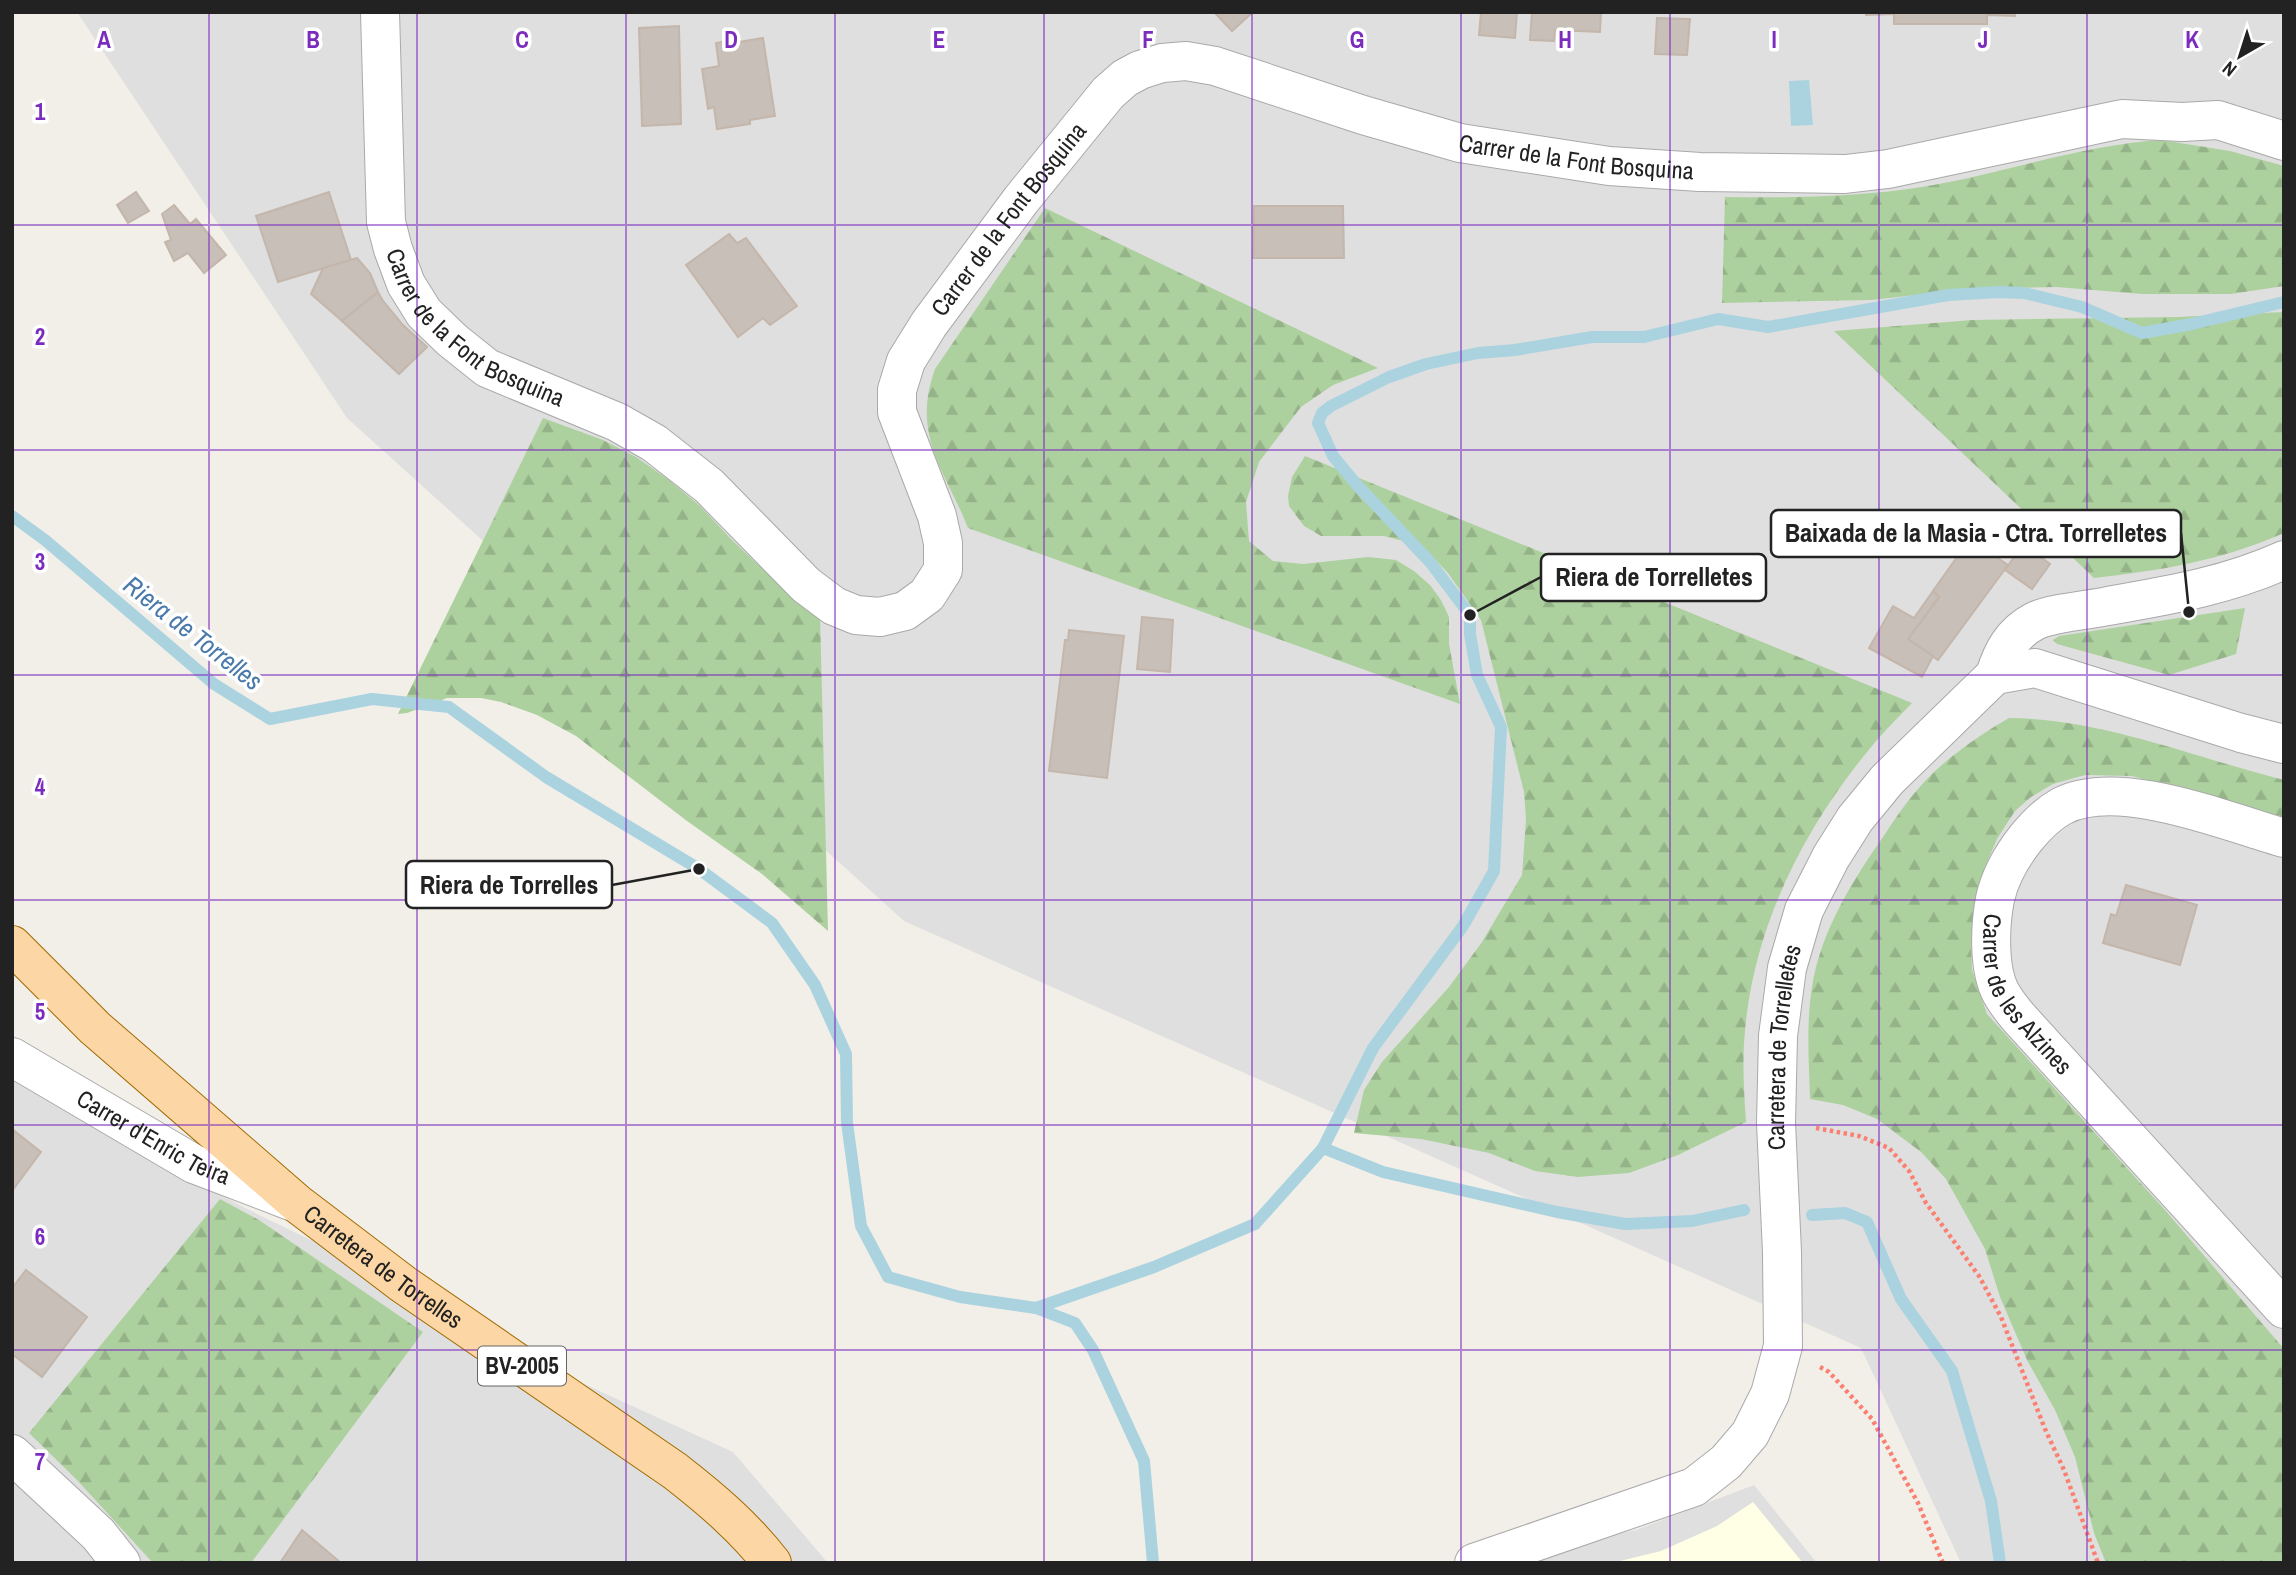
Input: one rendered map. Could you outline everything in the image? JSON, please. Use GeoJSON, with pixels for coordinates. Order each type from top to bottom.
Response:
{"type":"FeatureCollection","features":[{"type":"Feature","properties":{"kind":"main road","name":"Carretera de Torrelles"},"geometry":{"type":"LineString","coordinates":[[12,945],[96,1028],[299,1205],[403,1284],[676,1471],[745,1530],[772,1563]]}},
{"type":"Feature","properties":{"kind":"street","name":"Carrer de la Font Bosquina"},"geometry":{"type":"LineString","coordinates":[[380,12],[386,222],[406,284],[424,313],[487,368],[617,422],[654,443],[709,486],[806,585],[834,606],[856,615],[880,617],[905,611],[927,595],[943,570],[943,543],[937,516],[897,412],[897,390],[906,361],[944,303],[1030,189],[1108,93],[1125,78],[1140,70],[1161,63],[1186,61],[1214,66],[1363,115],[1460,143],[1609,166],[1700,172],[1845,174],[1888,169],[2122,120],[2218,120],[2276,135]]}},
{"type":"Feature","properties":{"kind":"street"},"geometry":{"type":"LineString","coordinates":[[2284,559],[2252,574],[2210,587],[2037,620],[2012,638],[2001,654],[1995,675],[2035,668],[2284,744]]}},
{"type":"Feature","properties":{"kind":"street","name":"Carretera de Torrelletes"},"geometry":{"type":"LineString","coordinates":[[1474,1563],[1694,1487],[1726,1462],[1750,1434],[1770,1394],[1783,1346],[1776,1123],[1778,1037],[1787,968],[1804,910],[1831,857],[1855,819],[1887,780],[1995,675]]}},
{"type":"Feature","properties":{"kind":"street","name":"Carrer de les Alzines"},"geometry":{"type":"LineString","coordinates":[[2284,838],[2182,808],[2124,796],[2089,798],[2061,807],[2034,829],[2016,850],[1999,881],[1990,947],[2000,992],[2020,1019],[2284,1309]]}},
{"type":"Feature","properties":{"kind":"street","name":"Carrer d'Enric Teira"},"geometry":{"type":"LineString","coordinates":[[12,1057],[194,1164],[299,1205]]}},
{"type":"Feature","properties":{"kind":"street"},"geometry":{"type":"LineString","coordinates":[[12,1454],[97,1534],[121,1563]]}},
{"type":"Feature","properties":{"kind":"path"},"geometry":{"type":"LineString","coordinates":[[1776,1123],[1859,1136],[1889,1148],[1909,1171],[1926,1203],[1979,1276],[2001,1317],[2064,1470],[2098,1563]]}},
{"type":"Feature","properties":{"kind":"path"},"geometry":{"type":"LineString","coordinates":[[1783,1346],[1829,1372],[1871,1419],[1918,1503],[1943,1563]]}},
{"type":"Feature","properties":{"kind":"shaded area"},"geometry":{"type":"Polygon","coordinates":[[[77,12],[2284,12],[2284,1563],[1961,1563],[1861,1348],[904,921],[347,418],[77,12]]]}},
{"type":"Feature","properties":{"kind":"shaded area"},"geometry":{"type":"Polygon","coordinates":[[[12,1080],[245,1208],[327,1248],[422,1310],[733,1452],[828,1563],[12,1563],[12,1080]]]}},
{"type":"Feature","properties":{"kind":"shaded area"},"geometry":{"type":"Polygon","coordinates":[[[1754,1485],[1817,1563],[1475,1563],[1636,1530],[1754,1485]]]}},
{"type":"Feature","properties":{"kind":"shaded area"},"geometry":{"type":"Polygon","coordinates":[[[1753,1502],[1803,1563],[1612,1563],[1661,1551],[1717,1526],[1753,1502]]]}},
{"type":"Feature","properties":{"kind":"green space"},"geometry":{"type":"Polygon","coordinates":[[[2161,140],[2230,151],[2284,166],[2284,286],[2231,294],[2142,294],[2056,287],[1952,291],[1871,300],[1722,303],[1725,197],[1824,196],[1922,187],[2101,148],[2161,140]]]}},
{"type":"Feature","properties":{"kind":"green space"},"geometry":{"type":"Polygon","coordinates":[[[1045,208],[1378,368],[1333,385],[1301,407],[1259,462],[1246,502],[1249,541],[1273,561],[1303,564],[1368,557],[1396,560],[1414,571],[1430,585],[1449,617],[1449,644],[1460,704],[968,528],[934,452],[927,414],[929,392],[935,369],[1045,208]]]}},
{"type":"Feature","properties":{"kind":"green space"},"geometry":{"type":"Polygon","coordinates":[[[2284,312],[2284,533],[2237,551],[2191,563],[2094,578],[1834,331],[1972,320],[2177,317],[2284,312]]]}},
{"type":"Feature","properties":{"kind":"green space"},"geometry":{"type":"Polygon","coordinates":[[[543,418],[603,440],[636,457],[669,480],[700,506],[775,581],[820,615],[828,931],[762,874],[687,821],[576,736],[537,715],[481,698],[447,698],[398,714],[543,418]]]}},
{"type":"Feature","properties":{"kind":"green space"},"geometry":{"type":"Polygon","coordinates":[[[1305,456],[1912,703],[1872,746],[1825,809],[1805,843],[1771,915],[1750,992],[1745,1031],[1743,1065],[1746,1122],[1678,1155],[1629,1173],[1578,1177],[1535,1171],[1489,1153],[1421,1139],[1354,1133],[1364,1090],[1382,1062],[1449,987],[1482,942],[1522,875],[1526,819],[1524,792],[1481,620],[1448,573],[1429,553],[1407,542],[1384,536],[1321,536],[1304,526],[1289,506],[1288,496],[1292,477],[1305,456]]]}},
{"type":"Feature","properties":{"kind":"green space"},"geometry":{"type":"Polygon","coordinates":[[[2245,608],[2236,654],[2169,675],[2057,644],[2053,640],[2059,636],[2245,608]]]}},
{"type":"Feature","properties":{"kind":"green space"},"geometry":{"type":"Polygon","coordinates":[[[2009,718],[2044,720],[2113,732],[2284,780],[2284,817],[2132,776],[2085,775],[2053,784],[2031,797],[2015,811],[1997,839],[1975,899],[1971,941],[1972,970],[1987,1014],[2165,1210],[2284,1349],[2284,1563],[2106,1563],[2094,1533],[2075,1457],[2055,1410],[2027,1360],[2000,1297],[1985,1249],[1946,1179],[1921,1152],[1877,1119],[1843,1105],[1810,1099],[1808,1029],[1812,987],[1816,966],[1840,906],[1873,851],[1921,786],[1961,749],[2009,718]]]}},
{"type":"Feature","properties":{"kind":"green space"},"geometry":{"type":"Polygon","coordinates":[[[220,1199],[259,1220],[423,1332],[251,1563],[153,1563],[77,1480],[29,1433],[220,1199]]]}},
{"type":"Feature","properties":{"kind":"water"},"geometry":{"type":"Polygon","coordinates":[[[1809,80],[1813,125],[1791,126],[1789,81],[1809,80]]]}},
{"type":"Feature","properties":{"kind":"building"},"geometry":{"type":"Polygon","coordinates":[[[1214,12],[1253,12],[1232,31],[1214,12]]]}},
{"type":"Feature","properties":{"kind":"building"},"geometry":{"type":"Polygon","coordinates":[[[1481,12],[1517,12],[1515,38],[1479,35],[1481,12]]]}},
{"type":"Feature","properties":{"kind":"building"},"geometry":{"type":"Polygon","coordinates":[[[1532,12],[1601,12],[1600,32],[1555,30],[1554,41],[1530,40],[1532,12]]]}},
{"type":"Feature","properties":{"kind":"building"},"geometry":{"type":"Polygon","coordinates":[[[1866,12],[2015,12],[2015,16],[1987,15],[1987,24],[1894,24],[1894,14],[1866,15],[1866,12]]]}},
{"type":"Feature","properties":{"kind":"building"},"geometry":{"type":"Polygon","coordinates":[[[1657,18],[1690,19],[1687,55],[1655,54],[1657,18]]]}},
{"type":"Feature","properties":{"kind":"building"},"geometry":{"type":"Polygon","coordinates":[[[679,26],[681,124],[642,126],[639,28],[679,26]]]}},
{"type":"Feature","properties":{"kind":"building"},"geometry":{"type":"Polygon","coordinates":[[[763,38],[775,116],[750,120],[750,124],[717,129],[714,107],[708,109],[702,69],[719,66],[716,43],[727,41],[727,44],[763,38]]]}},
{"type":"Feature","properties":{"kind":"building"},"geometry":{"type":"Polygon","coordinates":[[[136,192],[149,211],[128,223],[117,205],[136,192]]]}},
{"type":"Feature","properties":{"kind":"building"},"geometry":{"type":"Polygon","coordinates":[[[329,192],[351,260],[278,282],[256,216],[329,192]]]}},
{"type":"Feature","properties":{"kind":"building"},"geometry":{"type":"Polygon","coordinates":[[[174,205],[190,224],[196,219],[226,255],[204,273],[188,253],[174,261],[165,242],[171,240],[162,214],[174,205]]]}},
{"type":"Feature","properties":{"kind":"building"},"geometry":{"type":"Polygon","coordinates":[[[1254,206],[1343,206],[1344,258],[1253,258],[1254,206]]]}},
{"type":"Feature","properties":{"kind":"building"},"geometry":{"type":"Polygon","coordinates":[[[729,234],[737,243],[746,238],[797,306],[770,325],[763,318],[738,337],[686,265],[729,234]]]}},
{"type":"Feature","properties":{"kind":"building"},"geometry":{"type":"Polygon","coordinates":[[[357,258],[370,273],[378,292],[342,321],[311,294],[323,268],[357,258]]]}},
{"type":"Feature","properties":{"kind":"building"},"geometry":{"type":"Polygon","coordinates":[[[378,292],[402,324],[427,347],[399,374],[342,321],[378,292]]]}},
{"type":"Feature","properties":{"kind":"building"},"geometry":{"type":"Polygon","coordinates":[[[1970,539],[2008,565],[1938,660],[1908,639],[1939,597],[1933,591],[1970,539]]]}},
{"type":"Feature","properties":{"kind":"building"},"geometry":{"type":"Polygon","coordinates":[[[2023,544],[2050,564],[2032,589],[2005,570],[2023,544]]]}},
{"type":"Feature","properties":{"kind":"building"},"geometry":{"type":"Polygon","coordinates":[[[1933,591],[1939,597],[1908,639],[1933,656],[1922,677],[1869,648],[1893,606],[1914,618],[1933,591]]]}},
{"type":"Feature","properties":{"kind":"building"},"geometry":{"type":"Polygon","coordinates":[[[1142,617],[1173,620],[1170,672],[1137,669],[1142,617]]]}},
{"type":"Feature","properties":{"kind":"building"},"geometry":{"type":"Polygon","coordinates":[[[1069,630],[1124,636],[1107,778],[1049,771],[1065,640],[1068,640],[1069,630]]]}},
{"type":"Feature","properties":{"kind":"building"},"geometry":{"type":"Polygon","coordinates":[[[2126,885],[2197,905],[2180,965],[2103,943],[2111,914],[2116,916],[2126,885]]]}},
{"type":"Feature","properties":{"kind":"building"},"geometry":{"type":"Polygon","coordinates":[[[12,1129],[41,1152],[12,1191],[12,1129]]]}},
{"type":"Feature","properties":{"kind":"building"},"geometry":{"type":"Polygon","coordinates":[[[26,1270],[87,1317],[42,1377],[12,1354],[12,1288],[26,1270]]]}},
{"type":"Feature","properties":{"kind":"building"},"geometry":{"type":"Polygon","coordinates":[[[302,1530],[341,1563],[280,1563],[302,1530]]]}},
{"type":"Feature","properties":{"kind":"waterway"},"geometry":{"type":"LineString","coordinates":[[1323,1148],[1373,1048],[1463,926],[1494,871],[1501,727],[1477,675],[1470,634],[1470,615],[1430,562],[1333,456],[1318,423],[1322,413],[1389,377],[1426,364],[1478,353],[1515,350],[1592,337],[1644,337],[1718,319],[1768,327],[1948,295],[1999,292],[2024,293],[2082,307],[2142,333],[2284,302]]}},
{"type":"Feature","properties":{"kind":"waterway","name":"Riera de Torrelles"},"geometry":{"type":"LineString","coordinates":[[12,516],[45,540],[214,684],[270,719],[372,699],[449,707],[546,777],[699,869],[772,923],[815,985],[846,1054],[847,1123],[861,1226],[888,1277],[960,1297],[1036,1308],[1075,1323],[1093,1350],[1144,1461],[1153,1563]]}},
{"type":"Feature","properties":{"kind":"waterway"},"geometry":{"type":"LineString","coordinates":[[1036,1308],[1154,1267],[1255,1224],[1323,1148],[1383,1172],[1557,1212],[1625,1224],[1692,1221],[1744,1210]]}},
{"type":"Feature","properties":{"kind":"waterway"},"geometry":{"type":"LineString","coordinates":[[1812,1215],[1845,1213],[1867,1222],[1901,1299],[1952,1371],[1991,1501],[2000,1563]]}},
{"type":"Feature","properties":{"kind":"place","name":"Baixada de la Masia - Ctra. Torrelletes"},"geometry":{"type":"Point","coordinates":[2189,612]}},
{"type":"Feature","properties":{"kind":"place","name":"Riera de Torrelletes"},"geometry":{"type":"Point","coordinates":[1470,615]}},
{"type":"Feature","properties":{"kind":"place","name":"Riera de Torrelles"},"geometry":{"type":"Point","coordinates":[699,869]}}]}
